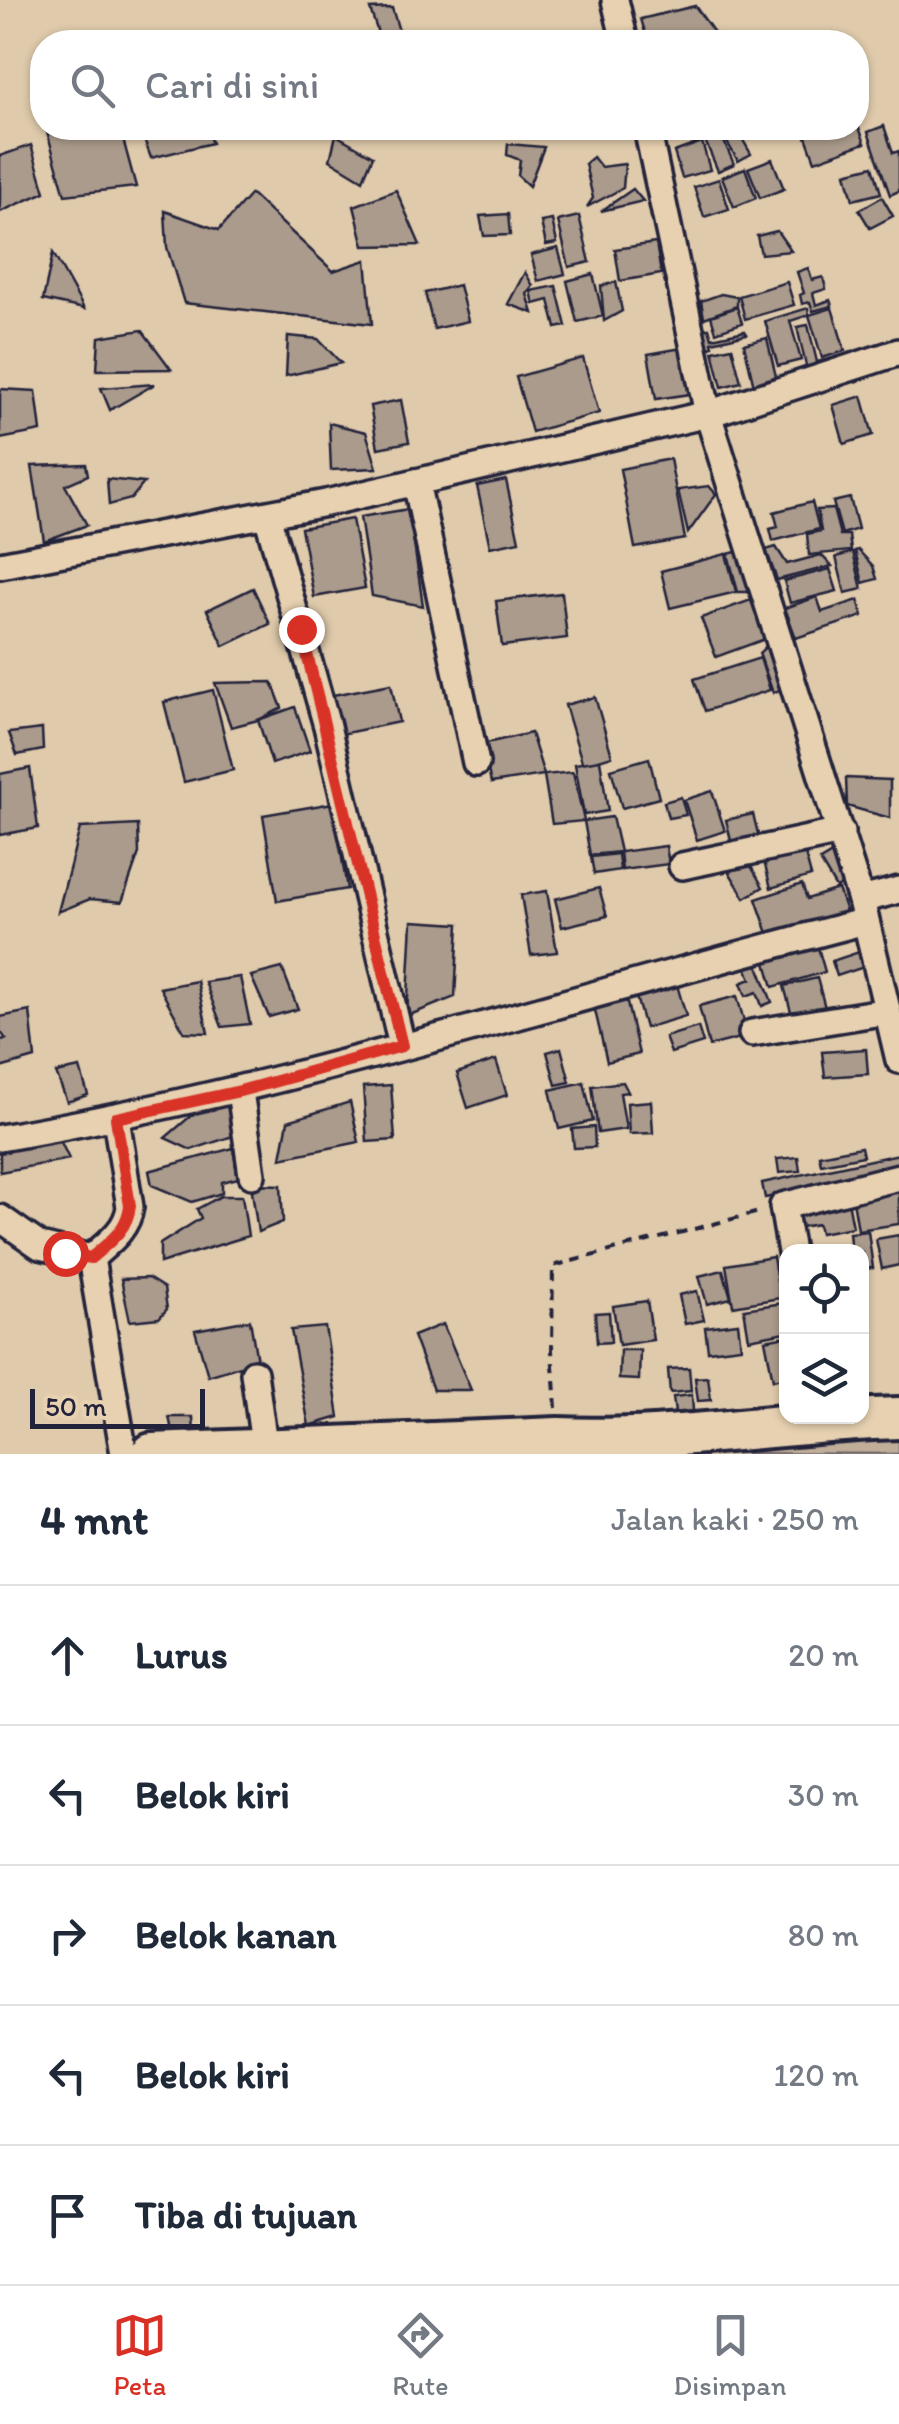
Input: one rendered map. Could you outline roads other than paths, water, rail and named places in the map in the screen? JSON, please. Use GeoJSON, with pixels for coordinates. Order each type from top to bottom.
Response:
{"type":"FeatureCollection","features":[{"type":"Feature","properties":{"kind":"main road"},"geometry":{"type":"LineString","coordinates":[[869,1418],[899,1418]]}},
{"type":"Feature","properties":{"kind":"main road"},"geometry":{"type":"LineString","coordinates":[[152,1454],[558,1438],[623,1441],[779,1424]]}},
{"type":"Feature","properties":{"kind":"street"},"geometry":{"type":"LineString","coordinates":[[615,0],[622,30]]}},
{"type":"Feature","properties":{"kind":"street"},"geometry":{"type":"LineString","coordinates":[[649,140],[708,414],[864,911],[899,1060]]}},
{"type":"Feature","properties":{"kind":"street"},"geometry":{"type":"LineString","coordinates":[[0,565],[267,515],[708,414],[899,352]]}},
{"type":"Feature","properties":{"kind":"street"},"geometry":{"type":"LineString","coordinates":[[416,482],[476,763]]}},
{"type":"Feature","properties":{"kind":"street"},"geometry":{"type":"LineString","coordinates":[[267,515],[327,726],[402,1046]]}},
{"type":"Feature","properties":{"kind":"street"},"geometry":{"type":"LineString","coordinates":[[682,866],[840,832]]}},
{"type":"Feature","properties":{"kind":"street"},"geometry":{"type":"LineString","coordinates":[[0,1138],[240,1091],[864,911],[899,890]]}},
{"type":"Feature","properties":{"kind":"street"},"geometry":{"type":"LineString","coordinates":[[752,1033],[888,1011]]}},
{"type":"Feature","properties":{"kind":"street"},"geometry":{"type":"LineString","coordinates":[[240,1091],[252,1176]]}},
{"type":"Feature","properties":{"kind":"street"},"geometry":{"type":"LineString","coordinates":[[91,1258],[120,1232],[129,1218],[116,1118]]}},
{"type":"Feature","properties":{"kind":"street"},"geometry":{"type":"LineString","coordinates":[[789,1244],[782,1206],[899,1177]]}},
{"type":"Feature","properties":{"kind":"street"},"geometry":{"type":"LineString","coordinates":[[0,1218],[40,1246],[91,1258]]}},
{"type":"Feature","properties":{"kind":"street"},"geometry":{"type":"LineString","coordinates":[[91,1258],[124,1454]]}},
{"type":"Feature","properties":{"kind":"street"},"geometry":{"type":"LineString","coordinates":[[254,1373],[266,1450]]}}]}
